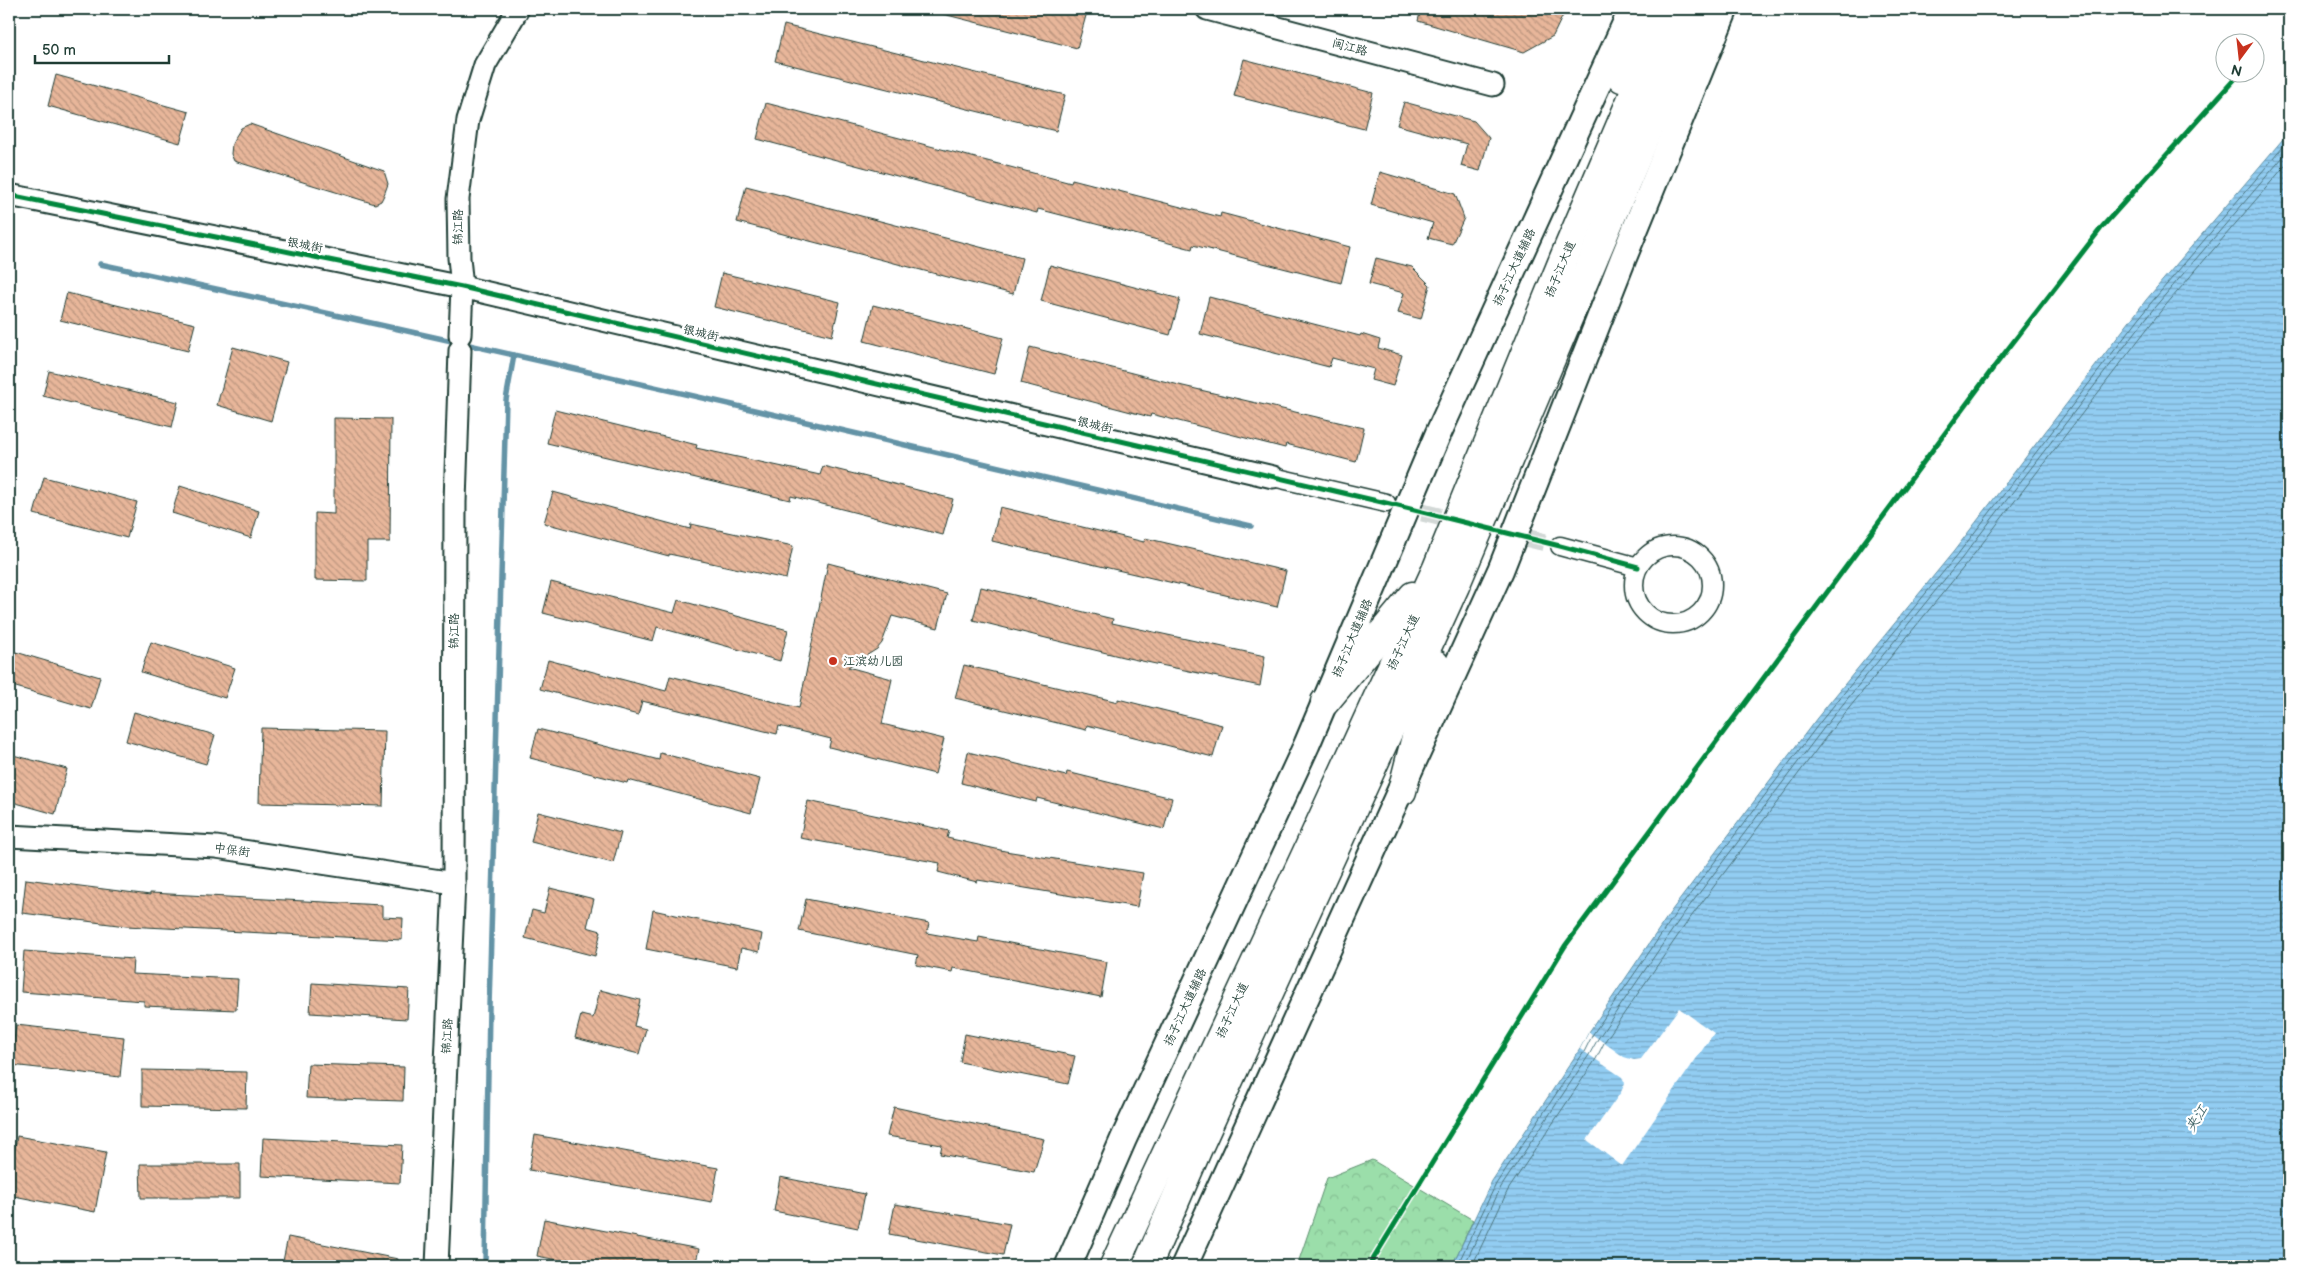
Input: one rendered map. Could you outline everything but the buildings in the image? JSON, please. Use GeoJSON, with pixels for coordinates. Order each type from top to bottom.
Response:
{"type":"FeatureCollection","features":[{"type":"Feature","properties":{"kind":"highway"},"geometry":{"type":"LineString","coordinates":[[1564,258],[1595,155],[1647,9]]}},
{"type":"Feature","properties":{"kind":"highway","name":"扬子江大道"},"geometry":{"type":"LineString","coordinates":[[1114,1266],[1311,843],[1446,577],[1564,258],[1670,9]]}},
{"type":"Feature","properties":{"kind":"highway","name":"扬子江大道"},"geometry":{"type":"LineString","coordinates":[[1147,1266],[1446,577],[1699,9]]}},
{"type":"Feature","properties":{"kind":"highway"},"geometry":{"type":"LineString","coordinates":[[1325,702],[1446,577]]}},
{"type":"Feature","properties":{"kind":"highway"},"geometry":{"type":"LineString","coordinates":[[1402,791],[1446,577]]}},
{"type":"Feature","properties":{"kind":"main road","name":"扬子江大道辅路"},"geometry":{"type":"LineString","coordinates":[[1068,1266],[1123,1140],[1325,702],[1438,434],[1632,9]]}},
{"type":"Feature","properties":{"kind":"main road"},"geometry":{"type":"LineString","coordinates":[[1184,1266],[1402,791],[1501,569],[1623,259],[1725,9]]}},
{"type":"Feature","properties":{"kind":"street","name":"锦江路"},"geometry":{"type":"LineString","coordinates":[[436,1266],[454,883],[454,512],[462,287],[459,258],[458,199],[468,120],[485,65],[518,9]]}},
{"type":"Feature","properties":{"kind":"street","name":"闽江路"},"geometry":{"type":"LineString","coordinates":[[1207,9],[1493,85]]}},
{"type":"Feature","properties":{"kind":"street","name":"银城街"},"geometry":{"type":"LineString","coordinates":[[9,195],[462,287],[1386,503]]}},
{"type":"Feature","properties":{"kind":"street"},"geometry":{"type":"LineString","coordinates":[[1560,546],[1638,567]]}},
{"type":"Feature","properties":{"kind":"street"},"geometry":{"type":"LineString","coordinates":[[1669,546],[1682,547],[1694,552],[1703,560],[1710,572],[1712,584],[1711,597],[1705,608],[1696,617],[1684,623],[1671,625],[1658,622],[1647,615],[1639,605],[1634,593],[1634,580],[1638,567],[1646,557],[1656,550],[1669,546]]}},
{"type":"Feature","properties":{"kind":"street","name":"中保街"},"geometry":{"type":"LineString","coordinates":[[9,836],[216,847],[454,883]]}},
{"type":"Feature","properties":{"kind":"green space"},"geometry":{"type":"Polygon","coordinates":[[[1372,1160],[1473,1220],[1452,1266],[1297,1266],[1327,1178],[1372,1160]]]}},
{"type":"Feature","properties":{"kind":"water","name":"夹江"},"geometry":{"type":"Polygon","coordinates":[[[2289,132],[2289,1266],[1452,1266],[1492,1181],[1580,1049],[1589,1032],[1672,910],[1817,718],[1954,551],[2146,300],[2289,132]]]}},
{"type":"Feature","properties":{"kind":"pier"},"geometry":{"type":"Polygon","coordinates":[[[1679,1008],[1714,1033],[1622,1166],[1587,1140],[1621,1092],[1625,1083],[1622,1077],[1580,1049],[1589,1032],[1624,1057],[1634,1060],[1641,1059],[1679,1008]]]}},
{"type":"Feature","properties":{"kind":"waterway"},"geometry":{"type":"LineString","coordinates":[[100,264],[532,359],[1251,526]]}},
{"type":"Feature","properties":{"kind":"waterway"},"geometry":{"type":"LineString","coordinates":[[485,1266],[489,1006],[506,400],[514,355]]}},
{"type":"Feature","properties":{"kind":"tunnel"},"geometry":{"type":"LineString","coordinates":[[1396,506],[1560,546]]}},
{"type":"Feature","properties":{"kind":"cycle path"},"geometry":{"type":"LineString","coordinates":[[1369,1266],[1565,946],[1994,367],[2102,227],[2232,82]]}},
{"type":"Feature","properties":{"kind":"cycle path"},"geometry":{"type":"LineString","coordinates":[[9,195],[462,287],[1386,503],[1638,567]]}},
{"type":"Feature","properties":{"kind":"place","name":"江滨幼儿园"},"geometry":{"type":"Point","coordinates":[833,661]}}]}
